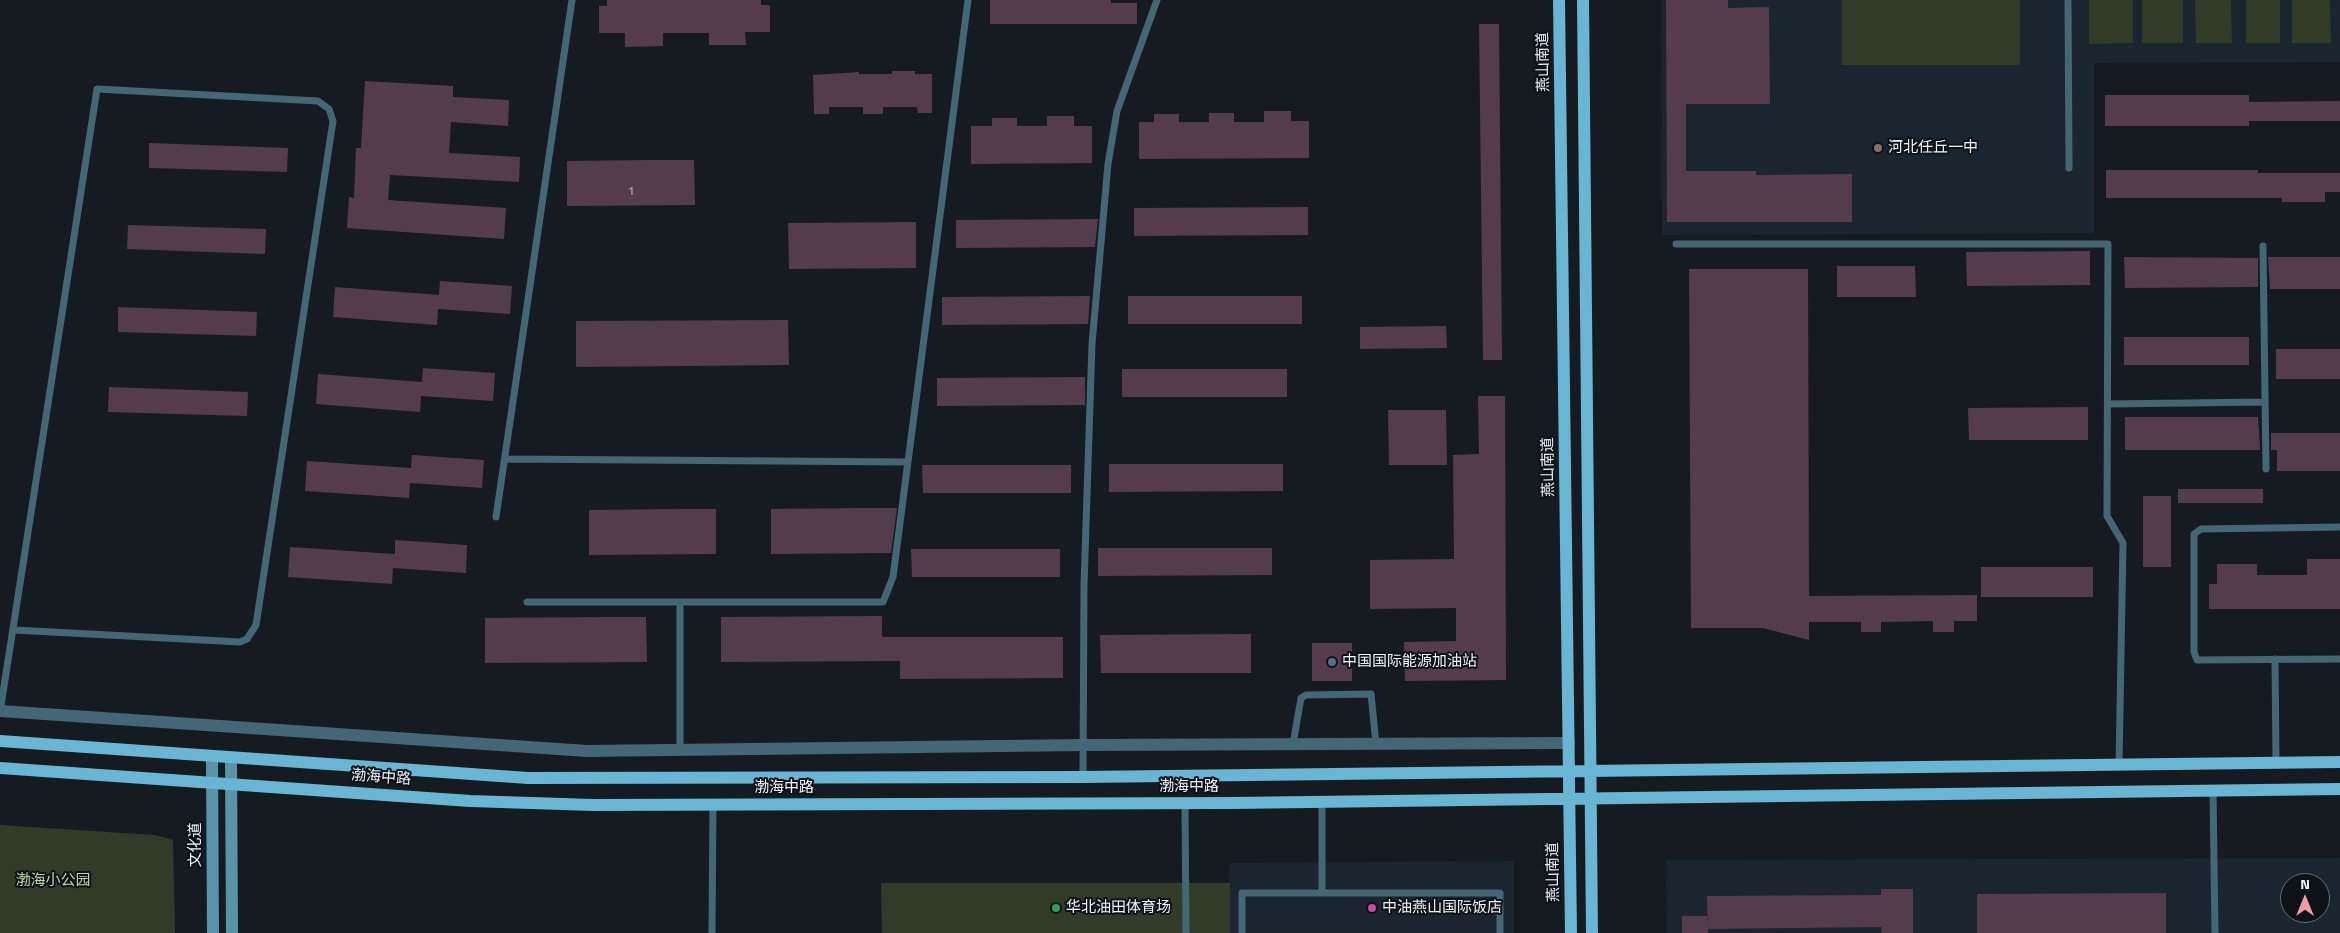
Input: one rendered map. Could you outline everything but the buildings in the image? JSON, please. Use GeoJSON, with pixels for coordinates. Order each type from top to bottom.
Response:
{"type":"FeatureCollection","features":[{"type":"Feature","properties":{"kind":"main road","name":"燕山南道"},"geometry":{"type":"LineString","coordinates":[[1559,0],[1571,933]]}},
{"type":"Feature","properties":{"kind":"main road"},"geometry":{"type":"LineString","coordinates":[[1583,0],[1592,933]]}},
{"type":"Feature","properties":{"kind":"main road","name":"渤海中路"},"geometry":{"type":"LineString","coordinates":[[0,741],[528,778],[1083,777],[1569,773],[2340,762]]}},
{"type":"Feature","properties":{"kind":"main road","name":"文化道"},"geometry":{"type":"LineString","coordinates":[[212,756],[213,933]]}},
{"type":"Feature","properties":{"kind":"main road"},"geometry":{"type":"LineString","coordinates":[[231,758],[232,933]]}},
{"type":"Feature","properties":{"kind":"main road","name":"渤海中路"},"geometry":{"type":"LineString","coordinates":[[0,768],[527,804],[1185,804],[2340,789]]}},
{"type":"Feature","properties":{"kind":"street"},"geometry":{"type":"LineString","coordinates":[[0,711],[587,751],[1083,745],[1569,743]]}},
{"type":"Feature","properties":{"kind":"lane"},"geometry":{"type":"LineString","coordinates":[[496,517],[572,0]]}},
{"type":"Feature","properties":{"kind":"lane"},"geometry":{"type":"LineString","coordinates":[[527,602],[883,602],[893,577],[968,0]]}},
{"type":"Feature","properties":{"kind":"lane"},"geometry":{"type":"LineString","coordinates":[[1083,777],[1084,585],[1092,344],[1108,164],[1117,112],[1158,0]]}},
{"type":"Feature","properties":{"kind":"lane"},"geometry":{"type":"LineString","coordinates":[[2068,0],[2069,168]]}},
{"type":"Feature","properties":{"kind":"lane"},"geometry":{"type":"LineString","coordinates":[[0,711],[98,89],[318,101],[329,108],[333,121],[256,625],[247,639],[240,642],[14,630]]}},
{"type":"Feature","properties":{"kind":"lane"},"geometry":{"type":"LineString","coordinates":[[1676,244],[2108,244],[2107,516],[2124,543],[2119,765]]}},
{"type":"Feature","properties":{"kind":"lane"},"geometry":{"type":"LineString","coordinates":[[2263,246],[2266,469]]}},
{"type":"Feature","properties":{"kind":"lane"},"geometry":{"type":"LineString","coordinates":[[2108,404],[2265,402]]}},
{"type":"Feature","properties":{"kind":"lane"},"geometry":{"type":"LineString","coordinates":[[505,459],[908,462]]}},
{"type":"Feature","properties":{"kind":"lane"},"geometry":{"type":"LineString","coordinates":[[2340,527],[2201,529],[2194,534],[2194,652],[2197,660],[2340,658]]}},
{"type":"Feature","properties":{"kind":"lane"},"geometry":{"type":"LineString","coordinates":[[680,602],[680,750]]}},
{"type":"Feature","properties":{"kind":"lane"},"geometry":{"type":"LineString","coordinates":[[2275,659],[2276,763]]}},
{"type":"Feature","properties":{"kind":"lane"},"geometry":{"type":"LineString","coordinates":[[1293,744],[1301,698],[1306,695],[1371,694],[1376,744]]}},
{"type":"Feature","properties":{"kind":"lane"},"geometry":{"type":"LineString","coordinates":[[2213,791],[2215,933]]}},
{"type":"Feature","properties":{"kind":"lane"},"geometry":{"type":"LineString","coordinates":[[1322,802],[1322,893]]}},
{"type":"Feature","properties":{"kind":"lane"},"geometry":{"type":"LineString","coordinates":[[712,804],[712,933]]}},
{"type":"Feature","properties":{"kind":"lane"},"geometry":{"type":"LineString","coordinates":[[1185,804],[1186,933]]}},
{"type":"Feature","properties":{"kind":"lane"},"geometry":{"type":"LineString","coordinates":[[1242,933],[1242,893],[1500,893],[1500,933]]}},
{"type":"Feature","properties":{"kind":"shaded area","name":"河北任丘一中"},"geometry":{"type":"Polygon","coordinates":[[[1661,0],[2340,0],[2340,62],[2094,63],[2094,233],[1662,235],[1661,0]]]}},
{"type":"Feature","properties":{"kind":"shaded area"},"geometry":{"type":"Polygon","coordinates":[[[2340,858],[2340,933],[1667,933],[1666,860],[2340,858]]]}},
{"type":"Feature","properties":{"kind":"shaded area","name":"中油燕山国际饭店"},"geometry":{"type":"Polygon","coordinates":[[[1514,861],[1514,933],[1230,933],[1229,863],[1514,861]]]}},
{"type":"Feature","properties":{"kind":"green space"},"geometry":{"type":"Polygon","coordinates":[[[1842,0],[2020,0],[2020,65],[1842,65],[1842,0]]]}},
{"type":"Feature","properties":{"kind":"green space"},"geometry":{"type":"Polygon","coordinates":[[[2089,0],[2133,0],[2133,43],[2089,44],[2089,0]]]}},
{"type":"Feature","properties":{"kind":"green space"},"geometry":{"type":"Polygon","coordinates":[[[2142,0],[2183,0],[2183,43],[2142,43],[2142,0]]]}},
{"type":"Feature","properties":{"kind":"green space"},"geometry":{"type":"Polygon","coordinates":[[[2195,0],[2231,0],[2232,43],[2196,43],[2195,0]]]}},
{"type":"Feature","properties":{"kind":"green space"},"geometry":{"type":"Polygon","coordinates":[[[2246,0],[2280,0],[2280,43],[2246,43],[2246,0]]]}},
{"type":"Feature","properties":{"kind":"green space"},"geometry":{"type":"Polygon","coordinates":[[[2292,0],[2330,0],[2331,43],[2292,43],[2292,0]]]}},
{"type":"Feature","properties":{"kind":"green space","name":"渤海小公园"},"geometry":{"type":"Polygon","coordinates":[[[0,825],[155,835],[173,840],[175,933],[0,933],[0,825]]]}},
{"type":"Feature","properties":{"kind":"green space","name":"华北油田体育场"},"geometry":{"type":"Polygon","coordinates":[[[881,883],[1230,883],[1230,933],[882,933],[881,883]]]}},
{"type":"Feature","properties":{"kind":"place","name":"河北任丘一中"},"geometry":{"type":"Point","coordinates":[1878,148]}},
{"type":"Feature","properties":{"kind":"place","name":"中国国际能源加油站"},"geometry":{"type":"Point","coordinates":[1332,662]}},
{"type":"Feature","properties":{"kind":"place","name":"华北油田体育场"},"geometry":{"type":"Point","coordinates":[1056,908]}},
{"type":"Feature","properties":{"kind":"place","name":"中油燕山国际饭店"},"geometry":{"type":"Point","coordinates":[1372,908]}}]}
